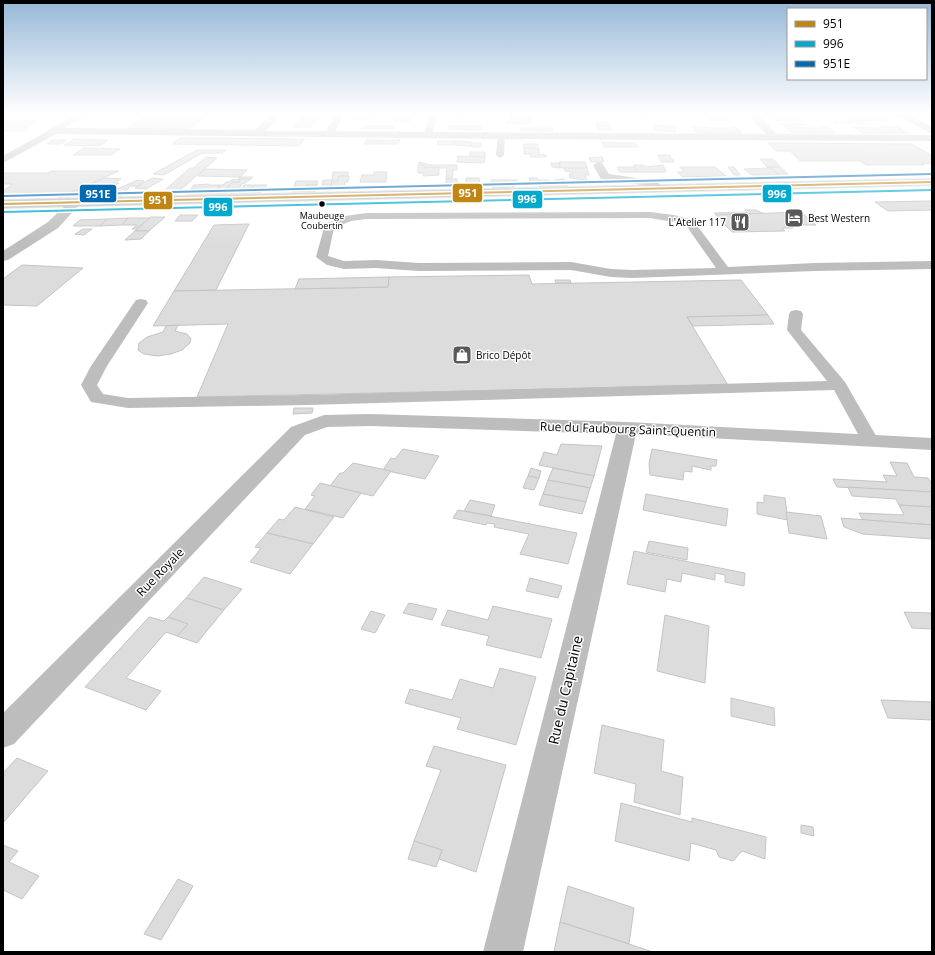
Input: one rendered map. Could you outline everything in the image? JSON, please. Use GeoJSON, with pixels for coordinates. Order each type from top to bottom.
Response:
{"type":"FeatureCollection","features":[{"type":"Feature","properties":{"kind":"street"},"geometry":{"type":"LineString","coordinates":[[598,165],[605,177],[653,183],[658,189]]}},
{"type":"Feature","properties":{"kind":"street"},"geometry":{"type":"LineString","coordinates":[[3,210],[72,206],[932,182]]}},
{"type":"Feature","properties":{"kind":"street"},"geometry":{"type":"LineString","coordinates":[[3,204],[72,206],[932,190]]}},
{"type":"Feature","properties":{"kind":"street"},"geometry":{"type":"LineString","coordinates":[[3,257],[53,225],[72,206]]}},
{"type":"Feature","properties":{"kind":"street","name":"Rue du Faubourg Saint-Quentin"},"geometry":{"type":"LineString","coordinates":[[324,421],[370,420],[628,428],[931,445]]}},
{"type":"Feature","properties":{"kind":"street","name":"Rue Royale"},"geometry":{"type":"LineString","coordinates":[[3,734],[298,431],[324,421]]}},
{"type":"Feature","properties":{"kind":"street","name":"Rue du Capitaine"},"geometry":{"type":"LineString","coordinates":[[503,952],[628,428]]}},
{"type":"Feature","properties":{"kind":"lane"},"geometry":{"type":"LineString","coordinates":[[668,207],[685,215],[724,270]]}},
{"type":"Feature","properties":{"kind":"lane"},"geometry":{"type":"LineString","coordinates":[[689,222],[674,218],[650,216],[366,216],[349,218],[329,226],[322,257],[331,262],[344,265],[376,264],[419,267],[571,266],[611,273],[632,274],[683,273],[815,266],[932,265]]}},
{"type":"Feature","properties":{"kind":"lane"},"geometry":{"type":"LineString","coordinates":[[141,304],[98,366],[89,385],[97,398],[128,403],[299,400],[839,385]]}},
{"type":"Feature","properties":{"kind":"lane"},"geometry":{"type":"LineString","coordinates":[[796,314],[794,330],[839,385],[870,441]]}},
{"type":"Feature","properties":{"kind":"building"},"geometry":{"type":"Polygon","coordinates":[[[185,157],[196,157],[164,175],[153,174],[185,157]]]}},
{"type":"Feature","properties":{"kind":"building"},"geometry":{"type":"Polygon","coordinates":[[[206,157],[217,158],[179,191],[164,191],[190,168],[193,168],[206,157]]]}},
{"type":"Feature","properties":{"kind":"building"},"geometry":{"type":"Polygon","coordinates":[[[458,157],[485,157],[484,163],[457,162],[458,157]]]}},
{"type":"Feature","properties":{"kind":"building"},"geometry":{"type":"Polygon","coordinates":[[[602,157],[604,162],[591,162],[589,158],[602,157]]]}},
{"type":"Feature","properties":{"kind":"building"},"geometry":{"type":"Polygon","coordinates":[[[659,157],[671,157],[670,159],[673,159],[674,162],[661,162],[659,157]]]}},
{"type":"Feature","properties":{"kind":"building"},"geometry":{"type":"Polygon","coordinates":[[[796,157],[932,157],[932,164],[922,163],[924,165],[866,165],[860,161],[800,161],[796,157]]]}},
{"type":"Feature","properties":{"kind":"building"},"geometry":{"type":"Polygon","coordinates":[[[760,159],[773,159],[780,167],[767,167],[760,159]]]}},
{"type":"Feature","properties":{"kind":"building"},"geometry":{"type":"Polygon","coordinates":[[[419,162],[431,165],[457,165],[457,170],[453,170],[452,179],[446,179],[447,168],[424,168],[424,165],[419,165],[419,162]]]}},
{"type":"Feature","properties":{"kind":"building"},"geometry":{"type":"Polygon","coordinates":[[[559,162],[585,162],[587,168],[561,168],[559,162]]]}},
{"type":"Feature","properties":{"kind":"building"},"geometry":{"type":"Polygon","coordinates":[[[551,163],[559,163],[560,168],[552,167],[551,163]]]}},
{"type":"Feature","properties":{"kind":"building"},"geometry":{"type":"Polygon","coordinates":[[[418,165],[424,165],[424,168],[439,167],[439,175],[423,176],[424,173],[418,173],[418,165]]]}},
{"type":"Feature","properties":{"kind":"building"},"geometry":{"type":"Polygon","coordinates":[[[634,165],[644,165],[645,167],[663,165],[666,172],[637,172],[634,165]]]}},
{"type":"Feature","properties":{"kind":"building"},"geometry":{"type":"Polygon","coordinates":[[[617,167],[635,167],[637,172],[620,172],[617,167]]]}},
{"type":"Feature","properties":{"kind":"building"},"geometry":{"type":"Polygon","coordinates":[[[680,167],[715,167],[726,176],[683,177],[677,172],[684,172],[680,167]]]}},
{"type":"Feature","properties":{"kind":"building"},"geometry":{"type":"Polygon","coordinates":[[[728,167],[734,167],[740,175],[734,175],[728,167]]]}},
{"type":"Feature","properties":{"kind":"building"},"geometry":{"type":"Polygon","coordinates":[[[767,167],[780,167],[788,174],[778,174],[767,167]]]}},
{"type":"Feature","properties":{"kind":"building"},"geometry":{"type":"Polygon","coordinates":[[[564,168],[587,168],[589,175],[585,175],[587,180],[570,178],[569,174],[573,174],[572,172],[565,171],[564,168]]]}},
{"type":"Feature","properties":{"kind":"building"},"geometry":{"type":"Polygon","coordinates":[[[770,168],[779,175],[752,175],[744,169],[770,168]]]}},
{"type":"Feature","properties":{"kind":"building"},"geometry":{"type":"Polygon","coordinates":[[[205,169],[247,170],[240,177],[198,176],[205,169]]]}},
{"type":"Feature","properties":{"kind":"building"},"geometry":{"type":"Polygon","coordinates":[[[52,171],[119,171],[63,196],[3,196],[3,191],[13,184],[3,184],[3,173],[48,173],[52,171]]]}},
{"type":"Feature","properties":{"kind":"building"},"geometry":{"type":"Polygon","coordinates":[[[333,172],[348,172],[348,176],[339,176],[338,181],[332,182],[333,172]]]}},
{"type":"Feature","properties":{"kind":"building"},"geometry":{"type":"Polygon","coordinates":[[[374,172],[387,172],[386,182],[360,182],[362,175],[374,175],[374,172]]]}},
{"type":"Feature","properties":{"kind":"building"},"geometry":{"type":"Polygon","coordinates":[[[339,176],[349,176],[348,182],[345,182],[344,186],[331,187],[332,182],[338,181],[339,176]]]}},
{"type":"Feature","properties":{"kind":"building"},"geometry":{"type":"Polygon","coordinates":[[[240,177],[253,177],[251,179],[237,180],[240,177]]]}},
{"type":"Feature","properties":{"kind":"building"},"geometry":{"type":"Polygon","coordinates":[[[105,178],[121,179],[104,189],[107,189],[100,196],[71,196],[68,199],[56,199],[105,178]]]}},
{"type":"Feature","properties":{"kind":"building"},"geometry":{"type":"Polygon","coordinates":[[[152,178],[163,179],[146,189],[135,188],[152,178]]]}},
{"type":"Feature","properties":{"kind":"building"},"geometry":{"type":"Polygon","coordinates":[[[466,178],[479,178],[480,185],[466,185],[466,178]]]}},
{"type":"Feature","properties":{"kind":"building"},"geometry":{"type":"Polygon","coordinates":[[[529,178],[549,180],[552,187],[540,187],[539,183],[531,183],[529,178]]]}},
{"type":"Feature","properties":{"kind":"building"},"geometry":{"type":"Polygon","coordinates":[[[240,179],[251,179],[241,185],[237,193],[224,193],[230,184],[233,182],[239,182],[240,179]]]}},
{"type":"Feature","properties":{"kind":"building"},"geometry":{"type":"Polygon","coordinates":[[[240,179],[239,182],[233,182],[230,184],[224,193],[214,194],[220,185],[223,185],[231,180],[240,179]]]}},
{"type":"Feature","properties":{"kind":"building"},"geometry":{"type":"Polygon","coordinates":[[[446,179],[457,179],[457,184],[446,184],[446,179]]]}},
{"type":"Feature","properties":{"kind":"building"},"geometry":{"type":"Polygon","coordinates":[[[564,179],[568,187],[552,187],[550,183],[556,183],[554,180],[564,179]]]}},
{"type":"Feature","properties":{"kind":"building"},"geometry":{"type":"Polygon","coordinates":[[[138,180],[144,181],[137,186],[130,186],[122,196],[111,196],[117,189],[138,180]]]}},
{"type":"Feature","properties":{"kind":"building"},"geometry":{"type":"Polygon","coordinates":[[[323,180],[332,180],[331,185],[322,185],[323,180]]]}},
{"type":"Feature","properties":{"kind":"building"},"geometry":{"type":"Polygon","coordinates":[[[491,180],[517,180],[516,186],[513,187],[493,188],[491,180]]]}},
{"type":"Feature","properties":{"kind":"building"},"geometry":{"type":"Polygon","coordinates":[[[296,181],[318,181],[317,185],[306,185],[304,192],[292,192],[296,181]]]}},
{"type":"Feature","properties":{"kind":"building"},"geometry":{"type":"Polygon","coordinates":[[[114,183],[119,183],[111,189],[117,189],[111,196],[100,196],[107,189],[104,189],[114,183]]]}},
{"type":"Feature","properties":{"kind":"building"},"geometry":{"type":"Polygon","coordinates":[[[194,185],[220,185],[214,194],[187,194],[194,185]]]}},
{"type":"Feature","properties":{"kind":"building"},"geometry":{"type":"Polygon","coordinates":[[[244,185],[254,185],[249,193],[239,193],[244,185]]]}},
{"type":"Feature","properties":{"kind":"building"},"geometry":{"type":"Polygon","coordinates":[[[254,185],[267,185],[260,193],[249,193],[254,185]]]}},
{"type":"Feature","properties":{"kind":"building"},"geometry":{"type":"Polygon","coordinates":[[[306,185],[317,185],[315,192],[304,192],[306,185]]]}},
{"type":"Feature","properties":{"kind":"building"},"geometry":{"type":"Polygon","coordinates":[[[932,201],[932,210],[888,211],[875,202],[932,201]]]}},
{"type":"Feature","properties":{"kind":"building"},"geometry":{"type":"Polygon","coordinates":[[[745,210],[755,210],[765,214],[716,215],[714,213],[747,212],[745,210]]]}},
{"type":"Feature","properties":{"kind":"building"},"geometry":{"type":"Polygon","coordinates":[[[801,212],[816,225],[790,225],[793,228],[782,228],[785,231],[732,232],[716,215],[801,212]]]}},
{"type":"Feature","properties":{"kind":"building"},"geometry":{"type":"Polygon","coordinates":[[[180,215],[198,215],[192,221],[175,221],[180,215]]]}},
{"type":"Feature","properties":{"kind":"building"},"geometry":{"type":"Polygon","coordinates":[[[150,217],[165,217],[149,231],[135,231],[150,217]]]}},
{"type":"Feature","properties":{"kind":"building"},"geometry":{"type":"Polygon","coordinates":[[[128,218],[150,218],[136,229],[132,229],[137,225],[122,225],[128,218]]]}},
{"type":"Feature","properties":{"kind":"building"},"geometry":{"type":"Polygon","coordinates":[[[128,218],[122,225],[100,226],[107,219],[128,218]]]}},
{"type":"Feature","properties":{"kind":"building"},"geometry":{"type":"Polygon","coordinates":[[[107,219],[100,226],[73,226],[80,220],[107,219]]]}},
{"type":"Feature","properties":{"kind":"building"},"geometry":{"type":"Polygon","coordinates":[[[249,224],[216,290],[174,291],[214,225],[249,224]]]}},
{"type":"Feature","properties":{"kind":"building"},"geometry":{"type":"Polygon","coordinates":[[[83,229],[92,229],[84,235],[75,234],[83,229]]]}},
{"type":"Feature","properties":{"kind":"building"},"geometry":{"type":"Polygon","coordinates":[[[135,231],[149,231],[141,239],[125,240],[135,231]]]}},
{"type":"Feature","properties":{"kind":"building"},"geometry":{"type":"Polygon","coordinates":[[[22,265],[83,268],[37,306],[3,305],[3,279],[22,265]]]}},
{"type":"Feature","properties":{"kind":"building","name":"Brico Dépôt"},"geometry":{"type":"Polygon","coordinates":[[[529,275],[532,284],[741,280],[768,315],[687,317],[728,385],[197,397],[228,324],[153,326],[174,291],[388,287],[388,277],[529,275]]]}},
{"type":"Feature","properties":{"kind":"building"},"geometry":{"type":"Polygon","coordinates":[[[389,277],[388,287],[295,289],[299,279],[389,277]]]}},
{"type":"Feature","properties":{"kind":"building"},"geometry":{"type":"Polygon","coordinates":[[[555,280],[570,280],[571,283],[556,283],[555,280]]]}},
{"type":"Feature","properties":{"kind":"building"},"geometry":{"type":"Polygon","coordinates":[[[768,315],[774,324],[693,326],[687,317],[768,315]]]}},
{"type":"Feature","properties":{"kind":"building"},"geometry":{"type":"Polygon","coordinates":[[[178,325],[175,331],[187,334],[191,339],[190,343],[182,350],[171,354],[157,356],[144,354],[138,350],[139,343],[147,337],[163,332],[166,326],[178,325]]]}},
{"type":"Feature","properties":{"kind":"building"},"geometry":{"type":"Polygon","coordinates":[[[294,408],[313,408],[312,413],[293,414],[294,408]]]}},
{"type":"Feature","properties":{"kind":"building"},"geometry":{"type":"Polygon","coordinates":[[[561,444],[602,446],[594,476],[539,465],[544,452],[557,455],[561,444]]]}},
{"type":"Feature","properties":{"kind":"building"},"geometry":{"type":"Polygon","coordinates":[[[403,449],[439,456],[425,479],[383,470],[391,458],[395,459],[403,449]]]}},
{"type":"Feature","properties":{"kind":"building"},"geometry":{"type":"Polygon","coordinates":[[[652,449],[717,460],[716,466],[711,466],[711,470],[692,466],[692,472],[684,471],[683,480],[650,475],[649,464],[652,449]]]}},
{"type":"Feature","properties":{"kind":"building"},"geometry":{"type":"Polygon","coordinates":[[[890,462],[907,463],[914,477],[928,478],[932,484],[932,492],[837,487],[833,479],[887,482],[883,475],[897,476],[890,462]]]}},
{"type":"Feature","properties":{"kind":"building"},"geometry":{"type":"Polygon","coordinates":[[[353,463],[391,471],[373,496],[330,486],[340,473],[343,473],[353,463]]]}},
{"type":"Feature","properties":{"kind":"building"},"geometry":{"type":"Polygon","coordinates":[[[531,468],[541,471],[539,478],[528,476],[531,468]]]}},
{"type":"Feature","properties":{"kind":"building"},"geometry":{"type":"Polygon","coordinates":[[[553,468],[594,476],[590,488],[548,480],[553,468]]]}},
{"type":"Feature","properties":{"kind":"building"},"geometry":{"type":"Polygon","coordinates":[[[528,476],[539,478],[534,490],[523,488],[528,476]]]}},
{"type":"Feature","properties":{"kind":"building"},"geometry":{"type":"Polygon","coordinates":[[[548,480],[590,488],[586,502],[543,494],[548,480]]]}},
{"type":"Feature","properties":{"kind":"building"},"geometry":{"type":"Polygon","coordinates":[[[320,483],[361,493],[343,518],[305,509],[315,496],[311,495],[320,483]]]}},
{"type":"Feature","properties":{"kind":"building"},"geometry":{"type":"Polygon","coordinates":[[[848,487],[932,492],[932,507],[899,505],[896,499],[852,496],[848,487]]]}},
{"type":"Feature","properties":{"kind":"building"},"geometry":{"type":"Polygon","coordinates":[[[543,494],[586,502],[582,514],[539,505],[543,494]]]}},
{"type":"Feature","properties":{"kind":"building"},"geometry":{"type":"Polygon","coordinates":[[[646,494],[728,509],[726,526],[643,510],[646,494]]]}},
{"type":"Feature","properties":{"kind":"building"},"geometry":{"type":"Polygon","coordinates":[[[764,495],[785,498],[788,520],[757,514],[757,502],[764,503],[764,495]]]}},
{"type":"Feature","properties":{"kind":"building"},"geometry":{"type":"Polygon","coordinates":[[[470,500],[495,505],[491,516],[464,511],[470,500]]]}},
{"type":"Feature","properties":{"kind":"building"},"geometry":{"type":"Polygon","coordinates":[[[899,505],[932,507],[932,525],[863,520],[859,513],[904,515],[899,505]]]}},
{"type":"Feature","properties":{"kind":"building"},"geometry":{"type":"Polygon","coordinates":[[[295,507],[334,517],[313,544],[267,533],[279,519],[284,520],[295,507]]]}},
{"type":"Feature","properties":{"kind":"building"},"geometry":{"type":"Polygon","coordinates":[[[458,510],[577,533],[568,564],[520,554],[529,534],[494,527],[495,524],[487,523],[486,525],[453,518],[458,510]]]}},
{"type":"Feature","properties":{"kind":"building"},"geometry":{"type":"Polygon","coordinates":[[[786,512],[821,516],[827,539],[789,533],[786,512]]]}},
{"type":"Feature","properties":{"kind":"building"},"geometry":{"type":"Polygon","coordinates":[[[841,518],[932,525],[932,539],[863,534],[844,527],[841,518]]]}},
{"type":"Feature","properties":{"kind":"building"},"geometry":{"type":"Polygon","coordinates":[[[267,533],[313,544],[290,574],[250,562],[261,548],[255,547],[267,533]]]}},
{"type":"Feature","properties":{"kind":"building"},"geometry":{"type":"Polygon","coordinates":[[[649,541],[688,548],[687,560],[646,552],[649,541]]]}},
{"type":"Feature","properties":{"kind":"building"},"geometry":{"type":"Polygon","coordinates":[[[634,551],[745,573],[744,586],[725,582],[725,575],[715,573],[715,580],[682,573],[681,582],[667,579],[665,592],[627,584],[634,551]]]}},
{"type":"Feature","properties":{"kind":"building"},"geometry":{"type":"Polygon","coordinates":[[[204,577],[242,589],[224,610],[186,598],[204,577]]]}},
{"type":"Feature","properties":{"kind":"building"},"geometry":{"type":"Polygon","coordinates":[[[530,578],[562,586],[558,598],[526,591],[530,578]]]}},
{"type":"Feature","properties":{"kind":"building"},"geometry":{"type":"Polygon","coordinates":[[[186,598],[224,610],[197,643],[177,636],[188,624],[168,617],[186,598]]]}},
{"type":"Feature","properties":{"kind":"building"},"geometry":{"type":"Polygon","coordinates":[[[409,603],[437,609],[432,620],[403,613],[409,603]]]}},
{"type":"Feature","properties":{"kind":"building"},"geometry":{"type":"Polygon","coordinates":[[[493,606],[552,619],[541,658],[486,645],[489,636],[441,625],[448,610],[488,620],[493,606]]]}},
{"type":"Feature","properties":{"kind":"building"},"geometry":{"type":"Polygon","coordinates":[[[371,611],[385,615],[375,633],[361,629],[371,611]]]}},
{"type":"Feature","properties":{"kind":"building"},"geometry":{"type":"Polygon","coordinates":[[[904,612],[931,613],[932,629],[912,628],[904,612]]]}},
{"type":"Feature","properties":{"kind":"building"},"geometry":{"type":"Polygon","coordinates":[[[665,615],[709,626],[705,683],[657,671],[665,615]]]}},
{"type":"Feature","properties":{"kind":"building"},"geometry":{"type":"Polygon","coordinates":[[[149,617],[164,621],[168,617],[188,624],[177,636],[166,632],[126,678],[161,691],[146,710],[85,687],[149,617]]]}},
{"type":"Feature","properties":{"kind":"building"},"geometry":{"type":"Polygon","coordinates":[[[500,668],[536,677],[516,745],[457,729],[461,718],[405,703],[410,689],[452,700],[460,679],[493,688],[500,668]]]}},
{"type":"Feature","properties":{"kind":"building"},"geometry":{"type":"Polygon","coordinates":[[[731,698],[774,708],[775,726],[731,716],[731,698]]]}},
{"type":"Feature","properties":{"kind":"building"},"geometry":{"type":"Polygon","coordinates":[[[881,700],[932,702],[932,720],[888,718],[881,700]]]}},
{"type":"Feature","properties":{"kind":"building"},"geometry":{"type":"Polygon","coordinates":[[[602,725],[664,740],[661,771],[683,777],[680,815],[634,802],[636,784],[594,773],[602,725]]]}},
{"type":"Feature","properties":{"kind":"building"},"geometry":{"type":"Polygon","coordinates":[[[434,746],[506,765],[476,872],[439,859],[442,850],[414,841],[441,770],[426,766],[434,746]]]}},
{"type":"Feature","properties":{"kind":"building"},"geometry":{"type":"Polygon","coordinates":[[[17,758],[48,771],[3,823],[3,773],[17,758]]]}},
{"type":"Feature","properties":{"kind":"building"},"geometry":{"type":"Polygon","coordinates":[[[621,803],[692,822],[692,818],[766,837],[765,859],[742,851],[733,861],[719,857],[716,850],[691,843],[689,861],[615,841],[621,803]]]}},
{"type":"Feature","properties":{"kind":"building"},"geometry":{"type":"Polygon","coordinates":[[[801,825],[813,827],[814,836],[801,833],[801,825]]]}},
{"type":"Feature","properties":{"kind":"building"},"geometry":{"type":"Polygon","coordinates":[[[414,841],[442,850],[436,867],[408,859],[414,841]]]}},
{"type":"Feature","properties":{"kind":"building"},"geometry":{"type":"Polygon","coordinates":[[[3,845],[18,851],[9,862],[39,876],[22,899],[3,890],[3,845]]]}},
{"type":"Feature","properties":{"kind":"building"},"geometry":{"type":"Polygon","coordinates":[[[178,879],[193,886],[161,940],[144,934],[178,879]]]}},
{"type":"Feature","properties":{"kind":"building"},"geometry":{"type":"Polygon","coordinates":[[[568,886],[634,908],[629,944],[560,922],[568,886]]]}},
{"type":"Feature","properties":{"kind":"building"},"geometry":{"type":"Polygon","coordinates":[[[560,922],[629,944],[653,952],[554,952],[560,922]]]}},
{"type":"Feature","properties":{"kind":"transit line","name":"951E"},"geometry":{"type":"LineString","coordinates":[[3,196],[932,174]]}},
{"type":"Feature","properties":{"kind":"transit line","name":"951"},"geometry":{"type":"LineString","coordinates":[[3,204],[932,182]]}},
{"type":"Feature","properties":{"kind":"transit line","name":"996"},"geometry":{"type":"LineString","coordinates":[[3,212],[932,190]]}},
{"type":"Feature","properties":{"kind":"place","name":"Maubeuge Coubertin"},"geometry":{"type":"Point","coordinates":[322,204]}},
{"type":"Feature","properties":{"kind":"place","name":"Best Western"},"geometry":{"type":"Point","coordinates":[794,218]}},
{"type":"Feature","properties":{"kind":"place","name":"L'Atelier 117"},"geometry":{"type":"Point","coordinates":[740,222]}},
{"type":"Feature","properties":{"kind":"place","name":"Brico Dépôt"},"geometry":{"type":"Point","coordinates":[462,355]}}]}
